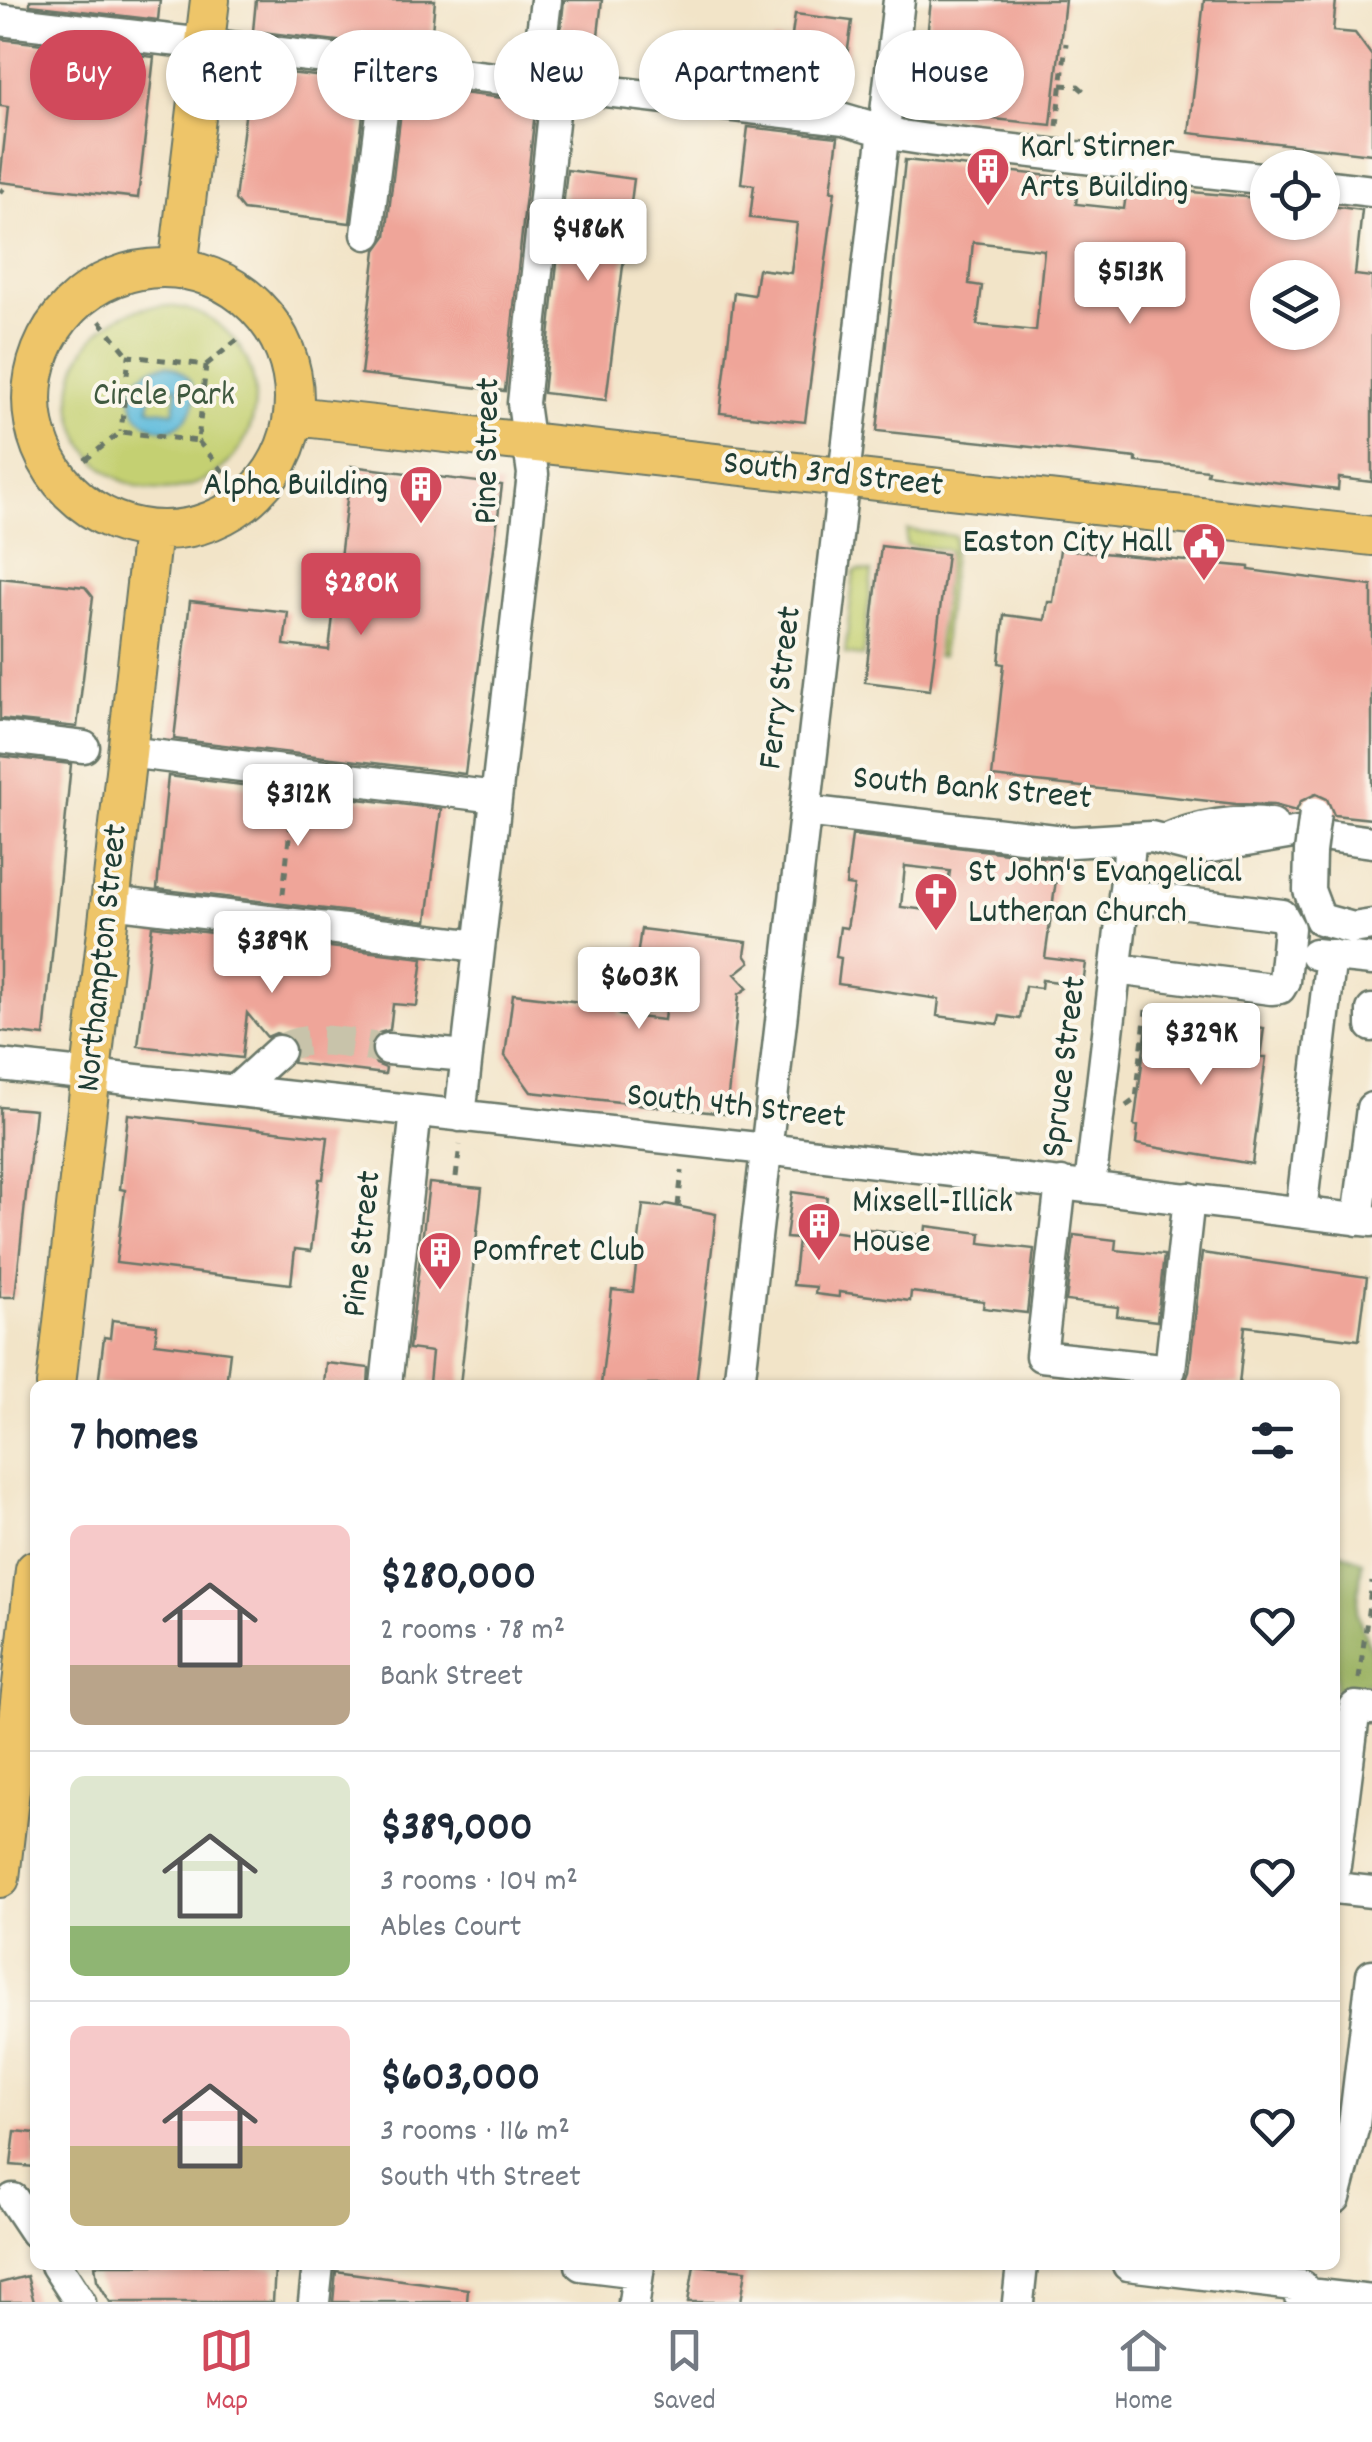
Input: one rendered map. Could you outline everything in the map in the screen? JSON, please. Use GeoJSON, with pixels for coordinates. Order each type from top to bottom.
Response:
{"type":"FeatureCollection","features":[{"type":"Feature","properties":{"kind":"main road"},"geometry":{"type":"LineString","coordinates":[[207,30],[210,0]]}},
{"type":"Feature","properties":{"kind":"main road"},"geometry":{"type":"LineString","coordinates":[[178,268],[196,120]]}},
{"type":"Feature","properties":{"kind":"main road"},"geometry":{"type":"LineString","coordinates":[[143,268],[178,268],[229,286],[264,314],[288,355],[295,380],[294,416],[285,448],[270,475],[245,501],[183,528],[152,531],[116,523],[90,507],[60,480],[42,448],[17,381],[68,307],[88,290],[143,268]]}},
{"type":"Feature","properties":{"kind":"main road","name":"South 3rd Street"},"geometry":{"type":"LineString","coordinates":[[294,416],[1372,536]]}},
{"type":"Feature","properties":{"kind":"main road","name":"Northampton Street"},"geometry":{"type":"LineString","coordinates":[[57,1380],[152,531]]}},
{"type":"Feature","properties":{"kind":"main road"},"geometry":{"type":"LineString","coordinates":[[0,1878],[30,1616]]}},
{"type":"Feature","properties":{"kind":"street","name":"Pine Street"},"geometry":{"type":"LineString","coordinates":[[546,0],[546,30]]}},
{"type":"Feature","properties":{"kind":"street","name":"Ferry Street"},"geometry":{"type":"LineString","coordinates":[[740,1380],[898,0]]}},
{"type":"Feature","properties":{"kind":"street"},"geometry":{"type":"LineString","coordinates":[[0,20],[166,39]]}},
{"type":"Feature","properties":{"kind":"street"},"geometry":{"type":"LineString","coordinates":[[619,93],[844,119],[928,140],[1250,177]]}},
{"type":"Feature","properties":{"kind":"street"},"geometry":{"type":"LineString","coordinates":[[368,234],[381,120]]}},
{"type":"Feature","properties":{"kind":"street","name":"Pine Street"},"geometry":{"type":"LineString","coordinates":[[460,1130],[532,474],[523,403],[543,120]]}},
{"type":"Feature","properties":{"kind":"street"},"geometry":{"type":"LineString","coordinates":[[1340,187],[1372,191]]}},
{"type":"Feature","properties":{"kind":"street"},"geometry":{"type":"LineString","coordinates":[[0,737],[84,746]]}},
{"type":"Feature","properties":{"kind":"street"},"geometry":{"type":"LineString","coordinates":[[127,752],[496,798]]}},
{"type":"Feature","properties":{"kind":"street","name":"South Bank Street"},"geometry":{"type":"LineString","coordinates":[[805,812],[1072,842],[1165,840],[1200,850],[1308,832],[1372,842]]}},
{"type":"Feature","properties":{"kind":"street"},"geometry":{"type":"LineString","coordinates":[[1308,832],[1309,890],[1320,919],[1354,928],[1372,925]]}},
{"type":"Feature","properties":{"kind":"street","name":"Spruce Street"},"geometry":{"type":"LineString","coordinates":[[1132,838],[1116,969],[1042,1356],[1170,1370],[1189,1198]]}},
{"type":"Feature","properties":{"kind":"street"},"geometry":{"type":"LineString","coordinates":[[1116,969],[1271,989],[1280,988],[1284,982],[1288,951],[1289,928],[1282,915],[1124,896]]}},
{"type":"Feature","properties":{"kind":"street"},"geometry":{"type":"LineString","coordinates":[[110,902],[480,946]]}},
{"type":"Feature","properties":{"kind":"street"},"geometry":{"type":"LineString","coordinates":[[1288,951],[1372,960]]}},
{"type":"Feature","properties":{"kind":"street"},"geometry":{"type":"LineString","coordinates":[[1301,1212],[1332,955]]}},
{"type":"Feature","properties":{"kind":"street"},"geometry":{"type":"LineString","coordinates":[[1372,1010],[1372,1026]]}},
{"type":"Feature","properties":{"kind":"street"},"geometry":{"type":"LineString","coordinates":[[388,1049],[467,1056]]}},
{"type":"Feature","properties":{"kind":"street"},"geometry":{"type":"LineString","coordinates":[[236,1091],[279,1052]]}},
{"type":"Feature","properties":{"kind":"street","name":"South 4th Street"},"geometry":{"type":"LineString","coordinates":[[0,1066],[416,1111],[460,1130],[766,1149],[1365,1220]]}},
{"type":"Feature","properties":{"kind":"street"},"geometry":{"type":"LineString","coordinates":[[1365,1220],[1372,1108]]}},
{"type":"Feature","properties":{"kind":"street","name":"Pine Street"},"geometry":{"type":"LineString","coordinates":[[387,1380],[416,1111]]}},
{"type":"Feature","properties":{"kind":"street"},"geometry":{"type":"LineString","coordinates":[[1340,1839],[1364,1708]]}},
{"type":"Feature","properties":{"kind":"street"},"geometry":{"type":"LineString","coordinates":[[1340,1889],[1372,1892]]}},
{"type":"Feature","properties":{"kind":"street"},"geometry":{"type":"LineString","coordinates":[[1340,2155],[1346,2104],[1372,1975]]}},
{"type":"Feature","properties":{"kind":"street"},"geometry":{"type":"LineString","coordinates":[[16,2199],[30,2223]]}},
{"type":"Feature","properties":{"kind":"street"},"geometry":{"type":"LineString","coordinates":[[59,2270],[80,2302]]}},
{"type":"Feature","properties":{"kind":"street"},"geometry":{"type":"LineString","coordinates":[[314,2302],[317,2270]]}},
{"type":"Feature","properties":{"kind":"street"},"geometry":{"type":"LineString","coordinates":[[600,2270],[637,2280]]}},
{"type":"Feature","properties":{"kind":"street"},"geometry":{"type":"LineString","coordinates":[[1018,2302],[1021,2270]]}},
{"type":"Feature","properties":{"kind":"street"},"geometry":{"type":"LineString","coordinates":[[1169,2270],[1301,2286],[1372,2301]]}},
{"type":"Feature","properties":{"kind":"path"},"geometry":{"type":"LineString","coordinates":[[1056,134],[1066,43]]}},
{"type":"Feature","properties":{"kind":"path"},"geometry":{"type":"LineString","coordinates":[[1061,85],[1078,86],[1085,92]]}},
{"type":"Feature","properties":{"kind":"path"},"geometry":{"type":"LineString","coordinates":[[100,321],[129,356],[206,365],[241,338]]}},
{"type":"Feature","properties":{"kind":"path"},"geometry":{"type":"LineString","coordinates":[[121,432],[129,356]]}},
{"type":"Feature","properties":{"kind":"path"},"geometry":{"type":"LineString","coordinates":[[206,365],[198,441],[226,476]]}},
{"type":"Feature","properties":{"kind":"path"},"geometry":{"type":"LineString","coordinates":[[85,460],[121,432],[198,441]]}},
{"type":"Feature","properties":{"kind":"path"},"geometry":{"type":"LineString","coordinates":[[279,922],[296,772]]}},
{"type":"Feature","properties":{"kind":"path"},"geometry":{"type":"LineString","coordinates":[[1120,1110],[1136,1099],[1146,1010]]}},
{"type":"Feature","properties":{"kind":"path"},"geometry":{"type":"LineString","coordinates":[[456,1176],[460,1130]]}},
{"type":"Feature","properties":{"kind":"path"},"geometry":{"type":"LineString","coordinates":[[678,1206],[682,1172]]}},
{"type":"Feature","properties":{"kind":"path"},"geometry":{"type":"LineString","coordinates":[[1364,1708],[1372,1582]]}},
{"type":"Feature","properties":{"kind":"green space","name":"Circle Park"},"geometry":{"type":"Polygon","coordinates":[[[163,306],[198,313],[228,333],[248,363],[255,398],[248,433],[228,463],[198,483],[163,490],[128,483],[98,463],[78,433],[71,398],[78,363],[98,333],[128,313],[163,306]]]}},
{"type":"Feature","properties":{"kind":"green space"},"geometry":{"type":"Polygon","coordinates":[[[907,530],[955,536],[942,656],[937,656],[949,550],[906,545],[907,530]]]}},
{"type":"Feature","properties":{"kind":"green space"},"geometry":{"type":"Polygon","coordinates":[[[854,572],[872,572],[863,656],[845,654],[854,572]]]}},
{"type":"Feature","properties":{"kind":"green space"},"geometry":{"type":"Polygon","coordinates":[[[1340,1552],[1362,1561],[1357,1613],[1372,1653],[1371,1683],[1340,1689],[1340,1552]]]}},
{"type":"Feature","properties":{"kind":"water"},"geometry":{"type":"Polygon","coordinates":[[[167,365],[188,378],[193,388],[193,408],[178,425],[166,430],[151,426],[134,408],[134,386],[152,368],[167,365]],[[152,384],[149,409],[174,412],[177,387],[152,384]]]}},
{"type":"Feature","properties":{"kind":"building"},"geometry":{"type":"Polygon","coordinates":[[[30,0],[160,0],[158,20],[30,5],[30,0]]]}},
{"type":"Feature","properties":{"kind":"building"},"geometry":{"type":"Polygon","coordinates":[[[256,0],[435,0],[432,30],[317,30],[317,39],[297,36],[297,30],[253,30],[256,0]]]}},
{"type":"Feature","properties":{"kind":"building"},"geometry":{"type":"Polygon","coordinates":[[[564,0],[602,0],[599,30],[561,30],[564,0]]]}},
{"type":"Feature","properties":{"kind":"building"},"geometry":{"type":"Polygon","coordinates":[[[931,0],[1065,0],[1051,125],[1004,120],[1024,120],[1024,30],[928,30],[931,0]]]}},
{"type":"Feature","properties":{"kind":"building"},"geometry":{"type":"Polygon","coordinates":[[[1204,0],[1336,0],[1333,31],[1355,33],[1372,56],[1372,154],[1189,133],[1204,0]]]}},
{"type":"Feature","properties":{"kind":"building"},"geometry":{"type":"Polygon","coordinates":[[[795,14],[852,21],[851,30],[793,30],[795,14]]]}},
{"type":"Feature","properties":{"kind":"building"},"geometry":{"type":"Polygon","coordinates":[[[0,39],[30,43],[30,120],[146,120],[146,56],[154,57],[138,198],[0,182],[8,107],[0,106],[0,39]]]}},
{"type":"Feature","properties":{"kind":"building"},"geometry":{"type":"Polygon","coordinates":[[[297,74],[317,76],[317,120],[362,120],[350,223],[243,210],[235,200],[245,120],[297,120],[297,74]]]}},
{"type":"Feature","properties":{"kind":"building"},"geometry":{"type":"Polygon","coordinates":[[[474,94],[494,97],[494,120],[534,120],[505,391],[361,374],[376,250],[386,236],[400,120],[474,120],[474,94]]]}},
{"type":"Feature","properties":{"kind":"building"},"geometry":{"type":"Polygon","coordinates":[[[748,127],[838,137],[831,191],[835,191],[805,422],[720,413],[734,292],[754,295],[758,269],[791,273],[797,223],[750,218],[754,185],[741,183],[748,127]]]}},
{"type":"Feature","properties":{"kind":"building"},"geometry":{"type":"Polygon","coordinates":[[[905,160],[1079,179],[1076,204],[1124,209],[1127,186],[1250,197],[1250,240],[1340,240],[1340,207],[1362,210],[1355,275],[1372,277],[1372,482],[1339,478],[1338,490],[1207,474],[1208,470],[1136,462],[1136,458],[877,431],[905,160]],[[973,242],[969,284],[982,286],[977,325],[1036,331],[1044,250],[973,242]]]}},
{"type":"Feature","properties":{"kind":"building"},"geometry":{"type":"Polygon","coordinates":[[[567,170],[634,179],[606,400],[543,393],[567,170]]]}},
{"type":"Feature","properties":{"kind":"building"},"geometry":{"type":"Polygon","coordinates":[[[351,466],[502,485],[465,774],[174,739],[190,601],[288,612],[284,645],[329,650],[351,466]]]}},
{"type":"Feature","properties":{"kind":"building"},"geometry":{"type":"Polygon","coordinates":[[[881,546],[947,554],[930,690],[865,682],[881,546]]]}},
{"type":"Feature","properties":{"kind":"building"},"geometry":{"type":"Polygon","coordinates":[[[1060,549],[1249,567],[1372,586],[1372,819],[1334,815],[1327,799],[1316,794],[1301,801],[1296,811],[1274,805],[992,777],[1004,664],[999,663],[1004,615],[1045,620],[1048,602],[1053,602],[1060,549]]]}},
{"type":"Feature","properties":{"kind":"building"},"geometry":{"type":"Polygon","coordinates":[[[0,578],[85,587],[93,597],[77,727],[0,719],[0,578]]]}},
{"type":"Feature","properties":{"kind":"building"},"geometry":{"type":"Polygon","coordinates":[[[0,756],[71,764],[44,1036],[0,1031],[0,756]]]}},
{"type":"Feature","properties":{"kind":"building"},"geometry":{"type":"Polygon","coordinates":[[[168,776],[441,809],[427,921],[157,889],[168,776]]]}},
{"type":"Feature","properties":{"kind":"building","name":"St John's Evangelical Lutheran Church"},"geometry":{"type":"Polygon","coordinates":[[[852,835],[1059,859],[1045,958],[1086,963],[1083,985],[1042,980],[1041,988],[1025,986],[1020,1019],[1000,1016],[998,1024],[937,1016],[939,999],[838,984],[840,927],[847,928],[854,886],[846,885],[852,835]],[[905,866],[901,907],[944,912],[950,871],[905,866]]]}},
{"type":"Feature","properties":{"kind":"building"},"geometry":{"type":"Polygon","coordinates":[[[152,926],[423,958],[417,1006],[393,1004],[390,1030],[372,1039],[371,1056],[376,1064],[386,1068],[385,1074],[293,1063],[297,1048],[292,1038],[276,1033],[267,1037],[247,1013],[242,1058],[138,1046],[152,926]]]}},
{"type":"Feature","properties":{"kind":"building"},"geometry":{"type":"Polygon","coordinates":[[[641,929],[747,942],[745,955],[750,962],[735,974],[748,988],[739,994],[726,1114],[531,1092],[505,1056],[513,994],[589,1003],[591,979],[622,982],[619,1015],[664,1020],[670,968],[636,964],[641,929]]]}},
{"type":"Feature","properties":{"kind":"building"},"geometry":{"type":"Polygon","coordinates":[[[1151,1014],[1264,1028],[1260,1057],[1266,1057],[1252,1164],[1136,1144],[1138,1126],[1134,1125],[1151,1014]]]}},
{"type":"Feature","properties":{"kind":"building"},"geometry":{"type":"Polygon","coordinates":[[[0,1107],[35,1110],[15,1297],[0,1297],[0,1107]]]}},
{"type":"Feature","properties":{"kind":"building"},"geometry":{"type":"Polygon","coordinates":[[[128,1114],[328,1137],[311,1251],[295,1249],[291,1284],[116,1263],[125,1190],[120,1189],[128,1114]]]}},
{"type":"Feature","properties":{"kind":"building","name":"Pomfret Club"},"geometry":{"type":"Polygon","coordinates":[[[429,1183],[482,1188],[461,1380],[429,1380],[432,1352],[409,1349],[429,1183]]]}},
{"type":"Feature","properties":{"kind":"building"},"geometry":{"type":"Polygon","coordinates":[[[792,1192],[827,1197],[822,1230],[867,1236],[868,1229],[925,1236],[926,1226],[981,1233],[980,1243],[1034,1249],[1027,1313],[983,1308],[984,1301],[911,1292],[910,1301],[839,1292],[839,1297],[815,1294],[816,1287],[793,1285],[798,1239],[786,1238],[792,1192]]]}},
{"type":"Feature","properties":{"kind":"building"},"geometry":{"type":"Polygon","coordinates":[[[666,1204],[716,1214],[697,1380],[602,1380],[612,1290],[633,1292],[643,1205],[666,1204]]]}},
{"type":"Feature","properties":{"kind":"building"},"geometry":{"type":"Polygon","coordinates":[[[1074,1235],[1116,1240],[1115,1250],[1164,1255],[1157,1321],[1117,1316],[1118,1307],[1066,1301],[1074,1235]]]}},
{"type":"Feature","properties":{"kind":"building"},"geometry":{"type":"Polygon","coordinates":[[[1202,1253],[1367,1277],[1359,1340],[1245,1326],[1240,1380],[1186,1380],[1202,1253]]]}},
{"type":"Feature","properties":{"kind":"building"},"geometry":{"type":"Polygon","coordinates":[[[112,1320],[157,1325],[155,1343],[230,1352],[227,1380],[99,1380],[104,1337],[110,1338],[112,1320]]]}},
{"type":"Feature","properties":{"kind":"building"},"geometry":{"type":"Polygon","coordinates":[[[326,1363],[369,1368],[368,1380],[324,1380],[326,1363]]]}},
{"type":"Feature","properties":{"kind":"building"},"geometry":{"type":"Polygon","coordinates":[[[15,2131],[30,2132],[30,2167],[11,2165],[15,2131]]]}},
{"type":"Feature","properties":{"kind":"building"},"geometry":{"type":"Polygon","coordinates":[[[96,2270],[275,2270],[273,2302],[110,2302],[96,2270]]]}},
{"type":"Feature","properties":{"kind":"building"},"geometry":{"type":"Polygon","coordinates":[[[693,2270],[746,2270],[741,2302],[688,2302],[693,2270]]]}},
{"type":"Feature","properties":{"kind":"building"},"geometry":{"type":"Polygon","coordinates":[[[336,2271],[468,2289],[467,2302],[333,2302],[336,2271]]]}},
{"type":"Feature","properties":{"kind":"building"},"geometry":{"type":"Polygon","coordinates":[[[27,2276],[34,2302],[0,2302],[0,2283],[27,2276]]]}},
{"type":"Feature","properties":{"kind":"tunnel"},"geometry":{"type":"LineString","coordinates":[[279,1051],[317,1040],[388,1049]]}},
{"type":"Feature","properties":{"kind":"place","name":"Karl Stirner Arts Building"},"geometry":{"type":"Point","coordinates":[988,207]}},
{"type":"Feature","properties":{"kind":"place","name":"Alpha Building"},"geometry":{"type":"Point","coordinates":[421,525]}},
{"type":"Feature","properties":{"kind":"place","name":"Easton City Hall"},"geometry":{"type":"Point","coordinates":[1204,582]}},
{"type":"Feature","properties":{"kind":"place","name":"St John's Evangelical Lutheran Church"},"geometry":{"type":"Point","coordinates":[936,932]}},
{"type":"Feature","properties":{"kind":"place","name":"Mixsell-Illick House"},"geometry":{"type":"Point","coordinates":[819,1262]}},
{"type":"Feature","properties":{"kind":"place","name":"Pomfret Club"},"geometry":{"type":"Point","coordinates":[440,1291]}}]}
